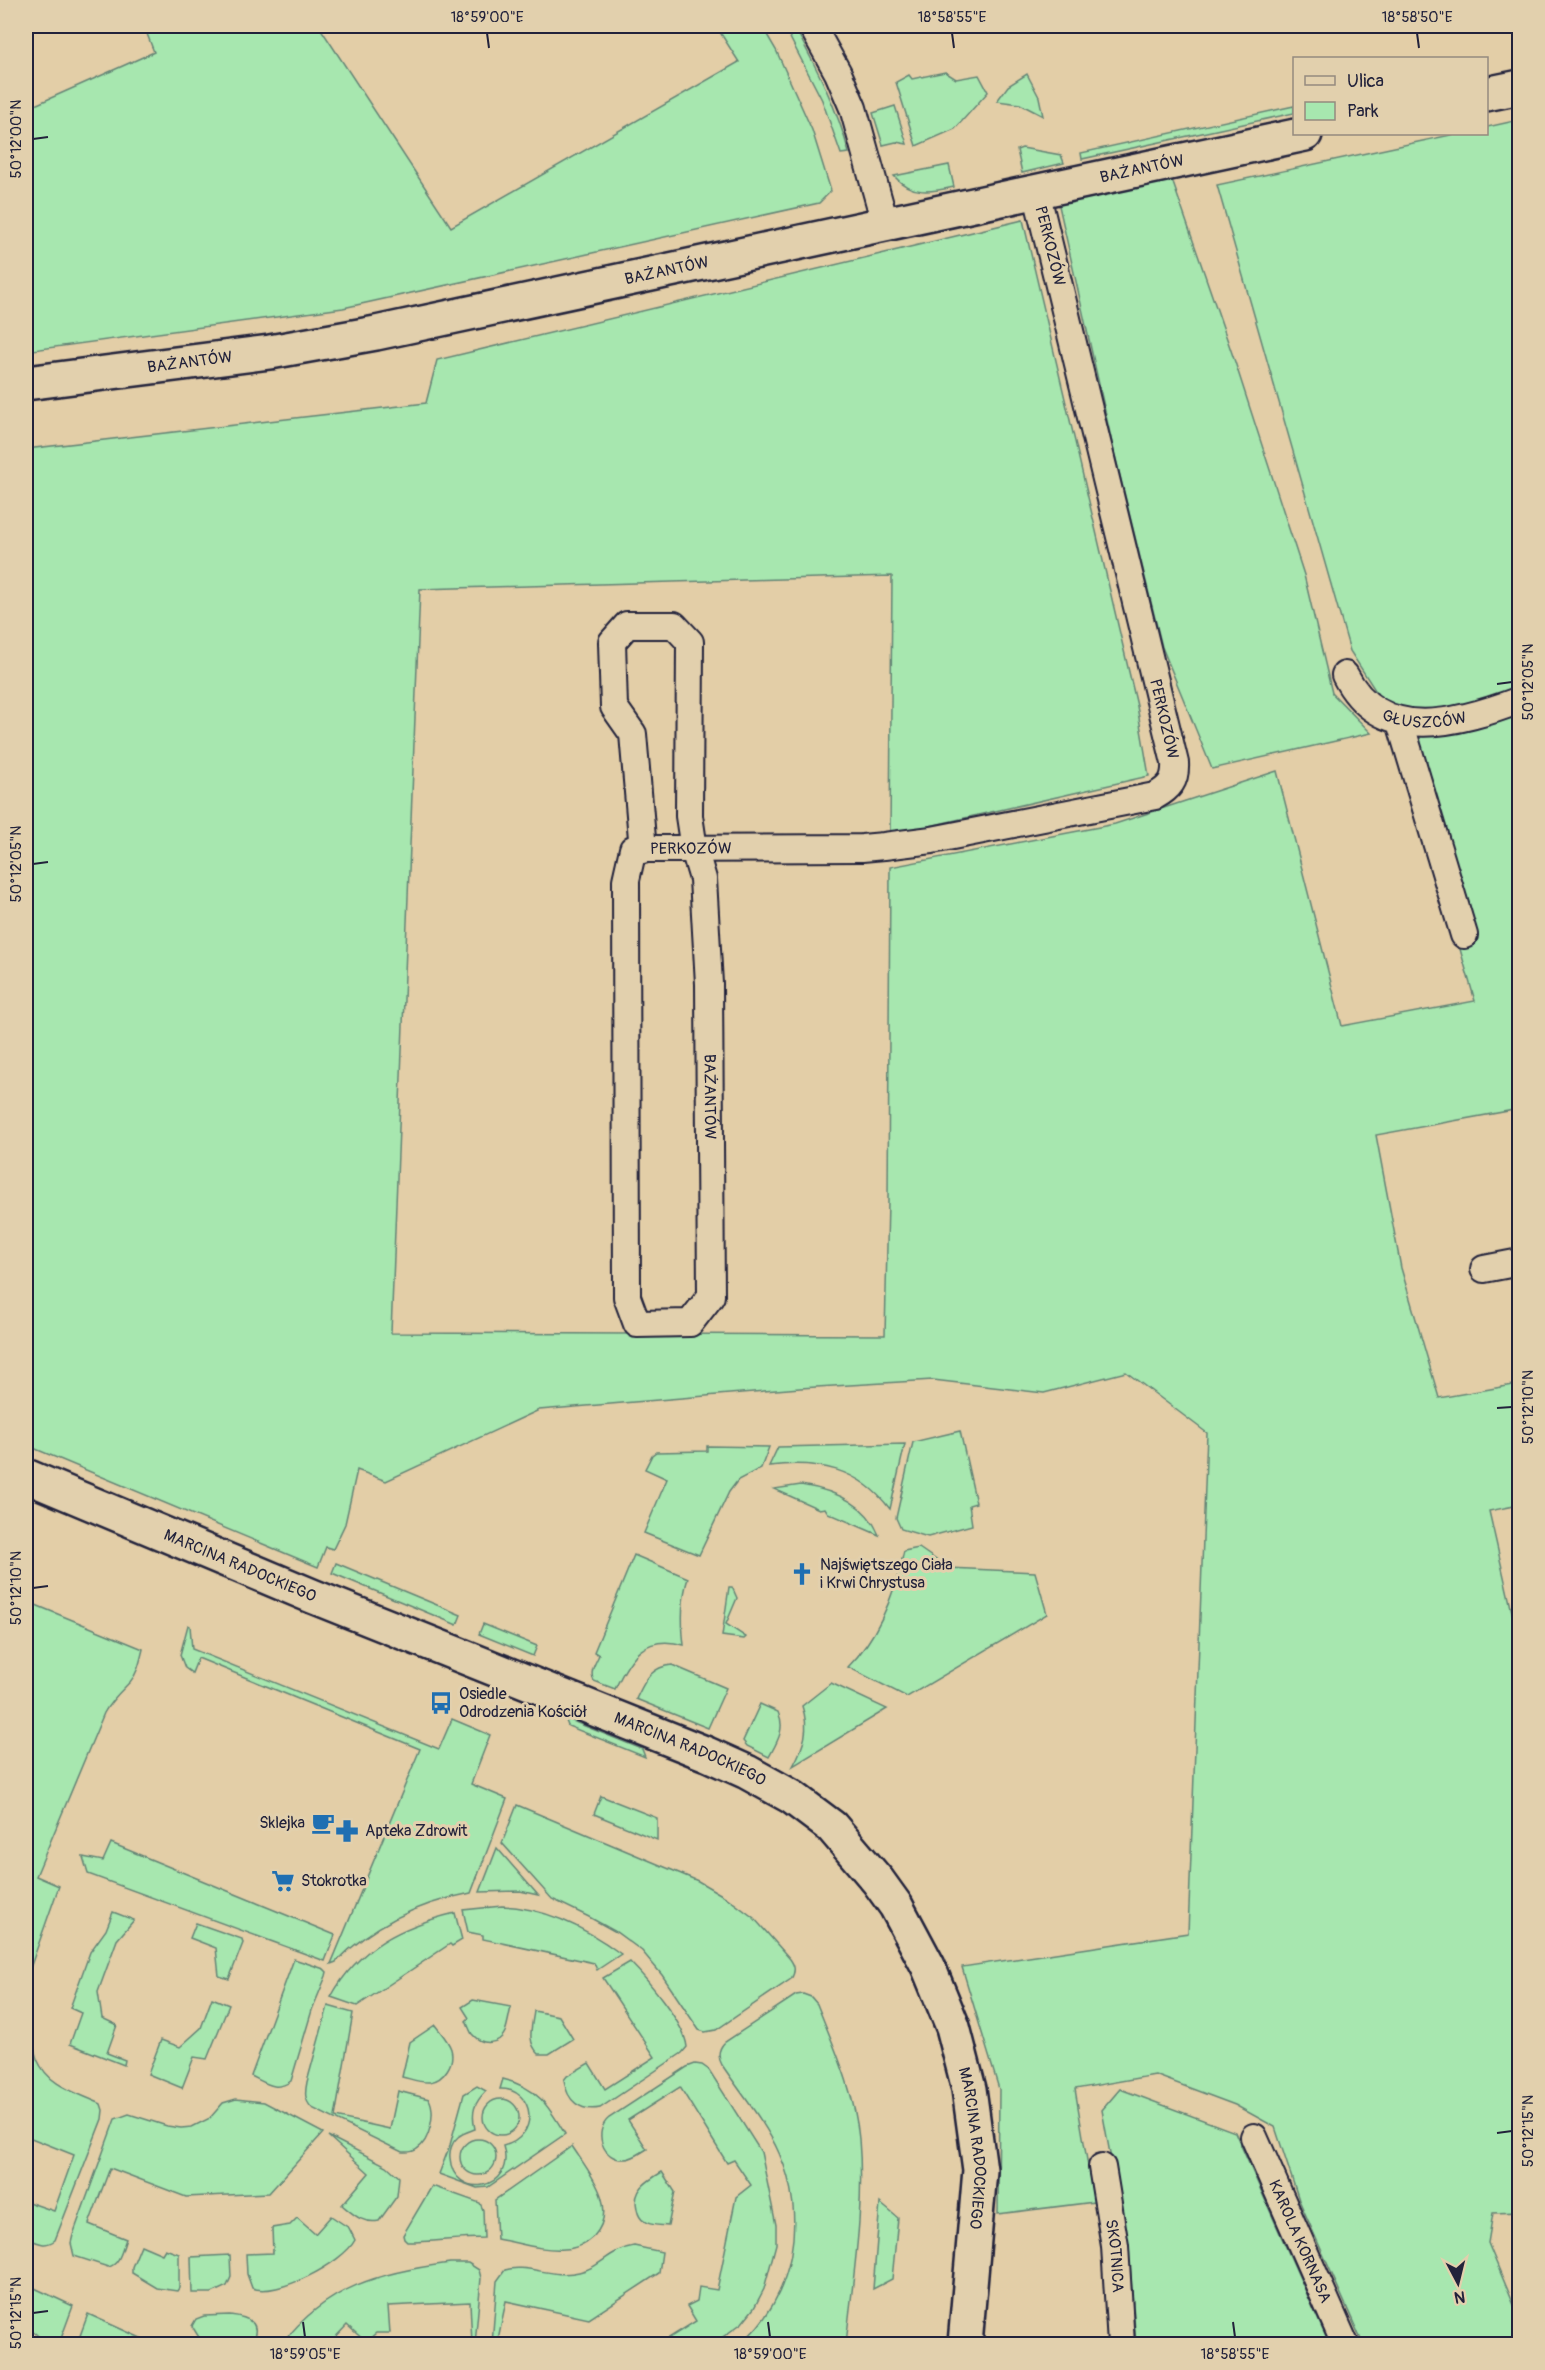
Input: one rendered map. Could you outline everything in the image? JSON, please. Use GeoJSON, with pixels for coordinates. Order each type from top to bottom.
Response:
{"type":"FeatureCollection","features":[{"type":"Feature","properties":{"kind":"street"},"geometry":{"type":"LineString","coordinates":[[812,26],[838,73],[852,108],[864,143],[885,223]]}},
{"type":"Feature","properties":{"kind":"street"},"geometry":{"type":"LineString","coordinates":[[1488,94],[1520,87]]}},
{"type":"Feature","properties":{"kind":"street","name":"BAŻANTÓW"},"geometry":{"type":"LineString","coordinates":[[26,383],[270,352],[376,333],[1300,135]]}},
{"type":"Feature","properties":{"kind":"street","name":"PERKOZÓW"},"geometry":{"type":"LineString","coordinates":[[638,849],[862,848],[932,840],[1155,796],[1173,782],[1176,773],[1175,763],[1036,191]]}},
{"type":"Feature","properties":{"kind":"street","name":"BAŻANTÓW"},"geometry":{"type":"LineString","coordinates":[[627,625],[674,625],[690,642],[689,816],[694,849],[704,879],[709,984],[711,1296],[690,1323],[638,1324],[627,1297],[626,880],[638,849],[633,734],[614,707],[612,642],[627,625]]}},
{"type":"Feature","properties":{"kind":"street","name":"GŁUSZCÓW"},"geometry":{"type":"LineString","coordinates":[[1345,675],[1353,691],[1366,704],[1382,715],[1400,722],[1435,723],[1520,700]]}},
{"type":"Feature","properties":{"kind":"street"},"geometry":{"type":"LineString","coordinates":[[1400,722],[1464,935]]}},
{"type":"Feature","properties":{"kind":"street"},"geometry":{"type":"LineString","coordinates":[[1484,1269],[1520,1263]]}},
{"type":"Feature","properties":{"kind":"street","name":"MARCINA RADOCKIEGO"},"geometry":{"type":"LineString","coordinates":[[26,1476],[312,1596],[707,1754],[747,1772],[792,1797],[832,1827],[878,1881],[902,1916],[928,1966],[953,2027],[969,2089],[980,2170],[965,2344]]}},
{"type":"Feature","properties":{"kind":"street","name":"KAROLA KORNASA"},"geometry":{"type":"LineString","coordinates":[[1254,2138],[1345,2344]]}},
{"type":"Feature","properties":{"kind":"street","name":"SKOTNICA"},"geometry":{"type":"LineString","coordinates":[[1102,2167],[1115,2246],[1121,2344]]}},
{"type":"Feature","properties":{"kind":"green space"},"geometry":{"type":"Polygon","coordinates":[[[144,26],[319,26],[451,227],[739,62],[716,26],[762,26],[776,50],[812,130],[831,191],[819,203],[343,308],[26,351],[26,109],[154,52],[144,26]]]}},
{"type":"Feature","properties":{"kind":"green space"},"geometry":{"type":"Polygon","coordinates":[[[784,26],[794,26],[810,57],[832,103],[849,153],[841,154],[822,100],[784,26]]]}},
{"type":"Feature","properties":{"kind":"green space"},"geometry":{"type":"Polygon","coordinates":[[[945,72],[956,79],[979,75],[988,92],[955,129],[916,146],[896,82],[909,75],[912,79],[945,72]]]}},
{"type":"Feature","properties":{"kind":"green space"},"geometry":{"type":"Polygon","coordinates":[[[1027,74],[1039,97],[1043,116],[1020,104],[997,101],[1008,86],[1027,74]]]}},
{"type":"Feature","properties":{"kind":"green space"},"geometry":{"type":"Polygon","coordinates":[[[895,106],[907,144],[896,142],[883,145],[873,113],[895,106]]]}},
{"type":"Feature","properties":{"kind":"green space"},"geometry":{"type":"Polygon","coordinates":[[[1293,106],[1293,113],[1082,159],[1081,153],[1293,106]]]}},
{"type":"Feature","properties":{"kind":"green space"},"geometry":{"type":"Polygon","coordinates":[[[1519,120],[1519,690],[1467,707],[1409,714],[1382,701],[1350,651],[1217,185],[1450,135],[1488,135],[1488,127],[1519,120]]]}},
{"type":"Feature","properties":{"kind":"green space"},"geometry":{"type":"Polygon","coordinates":[[[1022,148],[1061,155],[1064,163],[1022,173],[1017,150],[1022,148]]]}},
{"type":"Feature","properties":{"kind":"green space"},"geometry":{"type":"Polygon","coordinates":[[[949,165],[954,187],[946,189],[915,190],[907,187],[894,176],[949,165]]]}},
{"type":"Feature","properties":{"kind":"green space"},"geometry":{"type":"Polygon","coordinates":[[[1171,177],[1235,362],[1304,575],[1332,693],[1371,733],[1212,769],[1162,647],[1113,447],[1058,201],[1171,177]]]}},
{"type":"Feature","properties":{"kind":"green space"},"geometry":{"type":"Polygon","coordinates":[[[1023,220],[1137,706],[1149,776],[890,835],[892,576],[420,589],[391,1333],[885,1335],[890,867],[1115,824],[1277,771],[1342,1026],[1475,1001],[1399,738],[1519,712],[1519,1109],[1376,1135],[1401,1268],[1439,1398],[1519,1384],[1519,1505],[1489,1511],[1520,1647],[1520,2212],[1493,2213],[1488,2243],[1519,2317],[1519,2344],[1363,2344],[1299,2200],[1275,2127],[1235,2105],[1155,2075],[1075,2089],[1094,2202],[998,2214],[999,2089],[962,1967],[1188,1933],[1207,1433],[1126,1372],[1044,1393],[933,1380],[800,1388],[539,1410],[386,1481],[357,1470],[345,1524],[333,1549],[326,1547],[318,1567],[26,1445],[26,449],[426,403],[437,360],[1023,220]]]}},
{"type":"Feature","properties":{"kind":"green space"},"geometry":{"type":"Polygon","coordinates":[[[960,1431],[976,1503],[969,1505],[972,1525],[928,1537],[901,1529],[896,1518],[913,1442],[960,1431]]]}},
{"type":"Feature","properties":{"kind":"green space"},"geometry":{"type":"Polygon","coordinates":[[[905,1444],[890,1509],[865,1484],[836,1470],[804,1464],[769,1466],[778,1447],[905,1444]]]}},
{"type":"Feature","properties":{"kind":"green space"},"geometry":{"type":"Polygon","coordinates":[[[707,1446],[769,1447],[761,1468],[738,1480],[729,1492],[699,1555],[644,1533],[667,1479],[645,1469],[656,1452],[707,1451],[707,1446]]]}},
{"type":"Feature","properties":{"kind":"green space"},"geometry":{"type":"Polygon","coordinates":[[[801,1485],[836,1494],[857,1506],[866,1514],[879,1535],[828,1513],[825,1508],[819,1509],[774,1489],[801,1485]]]}},
{"type":"Feature","properties":{"kind":"green space"},"geometry":{"type":"Polygon","coordinates":[[[919,1548],[948,1568],[1035,1572],[1047,1614],[907,1697],[848,1667],[877,1628],[896,1583],[904,1551],[919,1548]]]}},
{"type":"Feature","properties":{"kind":"green space"},"geometry":{"type":"Polygon","coordinates":[[[634,1555],[688,1578],[682,1611],[684,1645],[670,1642],[658,1643],[640,1651],[626,1667],[615,1689],[594,1681],[592,1671],[599,1655],[594,1652],[634,1555]]]}},
{"type":"Feature","properties":{"kind":"green space"},"geometry":{"type":"Polygon","coordinates":[[[336,1563],[461,1615],[457,1625],[332,1573],[336,1563]]]}},
{"type":"Feature","properties":{"kind":"green space"},"geometry":{"type":"Polygon","coordinates":[[[729,1587],[732,1587],[737,1598],[726,1624],[746,1637],[744,1639],[722,1636],[729,1587]]]}},
{"type":"Feature","properties":{"kind":"green space"},"geometry":{"type":"Polygon","coordinates":[[[26,1601],[143,1649],[133,1678],[104,1713],[36,1876],[59,1886],[28,1974],[26,1974],[26,1601]]]}},
{"type":"Feature","properties":{"kind":"green space"},"geometry":{"type":"Polygon","coordinates":[[[483,1624],[537,1646],[533,1656],[479,1634],[483,1624]]]}},
{"type":"Feature","properties":{"kind":"green space"},"geometry":{"type":"Polygon","coordinates":[[[188,1625],[190,1626],[192,1649],[439,1749],[452,1719],[490,1735],[471,1784],[507,1799],[471,1893],[433,1903],[398,1917],[365,1937],[331,1964],[420,1749],[198,1658],[192,1673],[185,1668],[180,1655],[188,1625]]]}},
{"type":"Feature","properties":{"kind":"green space"},"geometry":{"type":"Polygon","coordinates":[[[672,1665],[726,1688],[708,1728],[636,1699],[653,1672],[672,1665]]]}},
{"type":"Feature","properties":{"kind":"green space"},"geometry":{"type":"Polygon","coordinates":[[[831,1683],[887,1709],[793,1766],[805,1737],[806,1722],[802,1706],[831,1683]]]}},
{"type":"Feature","properties":{"kind":"green space"},"geometry":{"type":"Polygon","coordinates":[[[760,1704],[778,1712],[780,1718],[780,1735],[769,1757],[747,1746],[743,1741],[760,1704]]]}},
{"type":"Feature","properties":{"kind":"green space"},"geometry":{"type":"Polygon","coordinates":[[[565,1718],[642,1749],[645,1757],[568,1726],[565,1718]]]}},
{"type":"Feature","properties":{"kind":"green space"},"geometry":{"type":"Polygon","coordinates":[[[601,1796],[657,1818],[657,1840],[594,1814],[601,1796]]]}},
{"type":"Feature","properties":{"kind":"green space"},"geometry":{"type":"Polygon","coordinates":[[[517,1805],[698,1881],[727,1898],[754,1918],[790,1959],[794,1969],[791,1979],[716,2030],[705,2032],[699,2030],[662,1975],[642,1951],[616,1932],[552,1899],[502,1843],[517,1805]]]}},
{"type":"Feature","properties":{"kind":"green space"},"geometry":{"type":"Polygon","coordinates":[[[111,1843],[335,1935],[325,1961],[88,1874],[83,1857],[103,1861],[111,1843]]]}},
{"type":"Feature","properties":{"kind":"green space"},"geometry":{"type":"Polygon","coordinates":[[[497,1848],[538,1895],[520,1891],[480,1892],[497,1848]]]}},
{"type":"Feature","properties":{"kind":"green space"},"geometry":{"type":"Polygon","coordinates":[[[502,1906],[535,1911],[565,1921],[594,1936],[621,1954],[597,1970],[594,1963],[483,1939],[483,1935],[468,1932],[463,1910],[502,1906]]]}},
{"type":"Feature","properties":{"kind":"green space"},"geometry":{"type":"Polygon","coordinates":[[[113,1912],[134,1920],[117,1940],[98,1992],[102,2018],[117,2025],[107,2053],[125,2060],[124,2065],[70,2044],[81,2013],[70,2008],[90,1952],[106,1930],[113,1912]]]}},
{"type":"Feature","properties":{"kind":"green space"},"geometry":{"type":"Polygon","coordinates":[[[455,1913],[462,1940],[452,1946],[450,1944],[357,2006],[331,1997],[354,1965],[383,1941],[417,1925],[455,1913]]]}},
{"type":"Feature","properties":{"kind":"green space"},"geometry":{"type":"Polygon","coordinates":[[[196,1923],[242,1939],[243,1943],[229,1979],[219,1976],[216,1948],[190,1938],[196,1923]]]}},
{"type":"Feature","properties":{"kind":"green space"},"geometry":{"type":"Polygon","coordinates":[[[294,1959],[327,1972],[312,2010],[291,2081],[276,2086],[266,2084],[251,2076],[294,1959]]]}},
{"type":"Feature","properties":{"kind":"green space"},"geometry":{"type":"Polygon","coordinates":[[[630,1962],[673,2014],[685,2037],[687,2047],[682,2053],[600,2108],[586,2108],[576,2103],[568,2094],[564,2080],[567,2076],[589,2063],[605,2089],[655,2057],[603,1978],[630,1962]]]}},
{"type":"Feature","properties":{"kind":"green space"},"geometry":{"type":"Polygon","coordinates":[[[803,1994],[811,1997],[817,2004],[837,2053],[857,2121],[860,2165],[859,2216],[846,2344],[740,2344],[758,2326],[773,2304],[784,2281],[791,2256],[794,2230],[793,2203],[788,2177],[774,2142],[722,2065],[719,2053],[725,2042],[796,1995],[803,1994]]]}},
{"type":"Feature","properties":{"kind":"green space"},"geometry":{"type":"Polygon","coordinates":[[[212,1998],[229,2005],[207,2059],[194,2057],[182,2088],[148,2074],[161,2040],[180,2047],[201,2028],[212,1998]]]}},
{"type":"Feature","properties":{"kind":"green space"},"geometry":{"type":"Polygon","coordinates":[[[473,2000],[511,2007],[505,2032],[495,2042],[481,2041],[472,2034],[466,2021],[469,2018],[462,2007],[473,2000]]]}},
{"type":"Feature","properties":{"kind":"green space"},"geometry":{"type":"Polygon","coordinates":[[[328,2006],[353,2013],[335,2117],[390,2129],[398,2091],[429,2099],[432,2111],[430,2126],[422,2145],[415,2150],[402,2152],[312,2108],[306,2099],[307,2082],[328,2006]]]}},
{"type":"Feature","properties":{"kind":"green space"},"geometry":{"type":"Polygon","coordinates":[[[534,2011],[559,2016],[573,2039],[549,2054],[539,2054],[531,2039],[534,2011]]]}},
{"type":"Feature","properties":{"kind":"green space"},"geometry":{"type":"Polygon","coordinates":[[[26,2025],[32,2037],[37,2059],[49,2076],[64,2088],[101,2104],[103,2110],[102,2119],[55,2240],[48,2244],[41,2244],[26,2238],[28,2202],[54,2211],[74,2155],[26,2136],[26,2025]]]}},
{"type":"Feature","properties":{"kind":"green space"},"geometry":{"type":"Polygon","coordinates":[[[435,2025],[451,2049],[451,2060],[447,2070],[440,2078],[430,2082],[402,2077],[410,2042],[435,2025]]]}},
{"type":"Feature","properties":{"kind":"green space"},"geometry":{"type":"Polygon","coordinates":[[[695,2064],[702,2065],[709,2070],[761,2152],[776,2225],[776,2244],[764,2289],[754,2308],[742,2323],[713,2344],[666,2344],[664,2341],[696,2321],[687,2306],[697,2301],[699,2287],[717,2290],[736,2197],[751,2185],[734,2160],[727,2163],[680,2087],[628,2120],[647,2149],[636,2156],[625,2159],[611,2155],[602,2144],[601,2137],[604,2124],[609,2118],[695,2064]]]}},
{"type":"Feature","properties":{"kind":"green space"},"geometry":{"type":"Polygon","coordinates":[[[503,2079],[525,2087],[541,2099],[565,2134],[488,2187],[477,2188],[439,2174],[450,2145],[464,2094],[477,2086],[486,2091],[474,2108],[475,2129],[464,2133],[454,2141],[450,2158],[454,2172],[462,2181],[472,2185],[483,2185],[493,2181],[501,2173],[505,2161],[503,2146],[515,2141],[523,2133],[528,2124],[529,2114],[521,2096],[512,2091],[500,2089],[503,2079]]]}},
{"type":"Feature","properties":{"kind":"green space"},"geometry":{"type":"Polygon","coordinates":[[[1120,2089],[1235,2132],[1329,2344],[1136,2344],[1130,2264],[1102,2110],[1120,2089]]]}},
{"type":"Feature","properties":{"kind":"green space"},"geometry":{"type":"Polygon","coordinates":[[[236,2099],[264,2102],[323,2133],[269,2193],[186,2197],[110,2168],[89,2224],[126,2239],[120,2256],[112,2266],[108,2267],[74,2256],[71,2243],[73,2235],[115,2119],[129,2114],[167,2126],[192,2127],[210,2118],[223,2103],[236,2099]]]}},
{"type":"Feature","properties":{"kind":"green space"},"geometry":{"type":"Polygon","coordinates":[[[501,2099],[514,2104],[519,2117],[514,2130],[501,2135],[488,2130],[483,2117],[488,2104],[501,2099]]]}},
{"type":"Feature","properties":{"kind":"green space"},"geometry":{"type":"Polygon","coordinates":[[[328,2136],[387,2166],[399,2177],[397,2196],[379,2221],[363,2220],[342,2205],[369,2173],[328,2136]]]}},
{"type":"Feature","properties":{"kind":"green space"},"geometry":{"type":"Polygon","coordinates":[[[478,2139],[491,2144],[496,2157],[491,2170],[478,2175],[465,2170],[460,2157],[465,2144],[478,2139]]]}},
{"type":"Feature","properties":{"kind":"green space"},"geometry":{"type":"Polygon","coordinates":[[[572,2146],[593,2178],[603,2201],[604,2213],[601,2225],[594,2236],[577,2247],[569,2249],[540,2248],[497,2239],[495,2200],[572,2146]]]}},
{"type":"Feature","properties":{"kind":"green space"},"geometry":{"type":"Polygon","coordinates":[[[662,2172],[675,2192],[668,2226],[646,2223],[640,2218],[636,2202],[642,2187],[662,2172]]]}},
{"type":"Feature","properties":{"kind":"green space"},"geometry":{"type":"Polygon","coordinates":[[[432,2186],[480,2203],[483,2210],[484,2238],[407,2242],[404,2239],[403,2235],[432,2186]]]}},
{"type":"Feature","properties":{"kind":"green space"},"geometry":{"type":"Polygon","coordinates":[[[880,2203],[898,2218],[892,2279],[873,2289],[880,2203]]]}},
{"type":"Feature","properties":{"kind":"green space"},"geometry":{"type":"Polygon","coordinates":[[[331,2216],[349,2228],[355,2240],[348,2249],[323,2268],[292,2283],[263,2290],[252,2288],[247,2274],[246,2254],[273,2253],[272,2228],[290,2225],[297,2218],[315,2234],[331,2216]]]}},
{"type":"Feature","properties":{"kind":"green space"},"geometry":{"type":"Polygon","coordinates":[[[141,2245],[162,2254],[165,2249],[179,2254],[179,2288],[177,2291],[157,2288],[132,2273],[132,2267],[141,2245]]]}},
{"type":"Feature","properties":{"kind":"green space"},"geometry":{"type":"Polygon","coordinates":[[[634,2246],[662,2252],[659,2273],[589,2319],[506,2301],[497,2344],[492,2344],[497,2281],[505,2270],[522,2268],[569,2274],[587,2270],[618,2251],[634,2246]]]}},
{"type":"Feature","properties":{"kind":"green space"},"geometry":{"type":"Polygon","coordinates":[[[230,2255],[231,2277],[227,2286],[212,2293],[192,2293],[191,2257],[230,2255]]]}},
{"type":"Feature","properties":{"kind":"green space"},"geometry":{"type":"Polygon","coordinates":[[[450,2263],[468,2263],[479,2270],[481,2278],[475,2344],[472,2344],[470,2302],[388,2306],[390,2333],[376,2333],[366,2342],[347,2325],[329,2344],[282,2344],[299,2324],[336,2295],[378,2277],[450,2263]]]}},
{"type":"Feature","properties":{"kind":"green space"},"geometry":{"type":"Polygon","coordinates":[[[26,2284],[73,2306],[59,2344],[47,2344],[26,2325],[26,2284]]]}},
{"type":"Feature","properties":{"kind":"green space"},"geometry":{"type":"Polygon","coordinates":[[[88,2314],[154,2344],[77,2344],[88,2314]]]}},
{"type":"Feature","properties":{"kind":"green space"},"geometry":{"type":"Polygon","coordinates":[[[204,2316],[243,2317],[255,2326],[254,2337],[250,2344],[203,2344],[192,2326],[196,2319],[204,2316]]]}},
{"type":"Feature","properties":{"kind":"place","name":"Najświętszego Ciała i Krwi Chrystusa"},"geometry":{"type":"Point","coordinates":[802,1574]}},
{"type":"Feature","properties":{"kind":"place","name":"Osiedle Odrodzenia Kościół"},"geometry":{"type":"Point","coordinates":[441,1703]}},
{"type":"Feature","properties":{"kind":"place","name":"Sklejka"},"geometry":{"type":"Point","coordinates":[323,1823]}},
{"type":"Feature","properties":{"kind":"place","name":"Apteka Zdrowit"},"geometry":{"type":"Point","coordinates":[347,1831]}},
{"type":"Feature","properties":{"kind":"place","name":"Stokrotka"},"geometry":{"type":"Point","coordinates":[283,1881]}}]}
